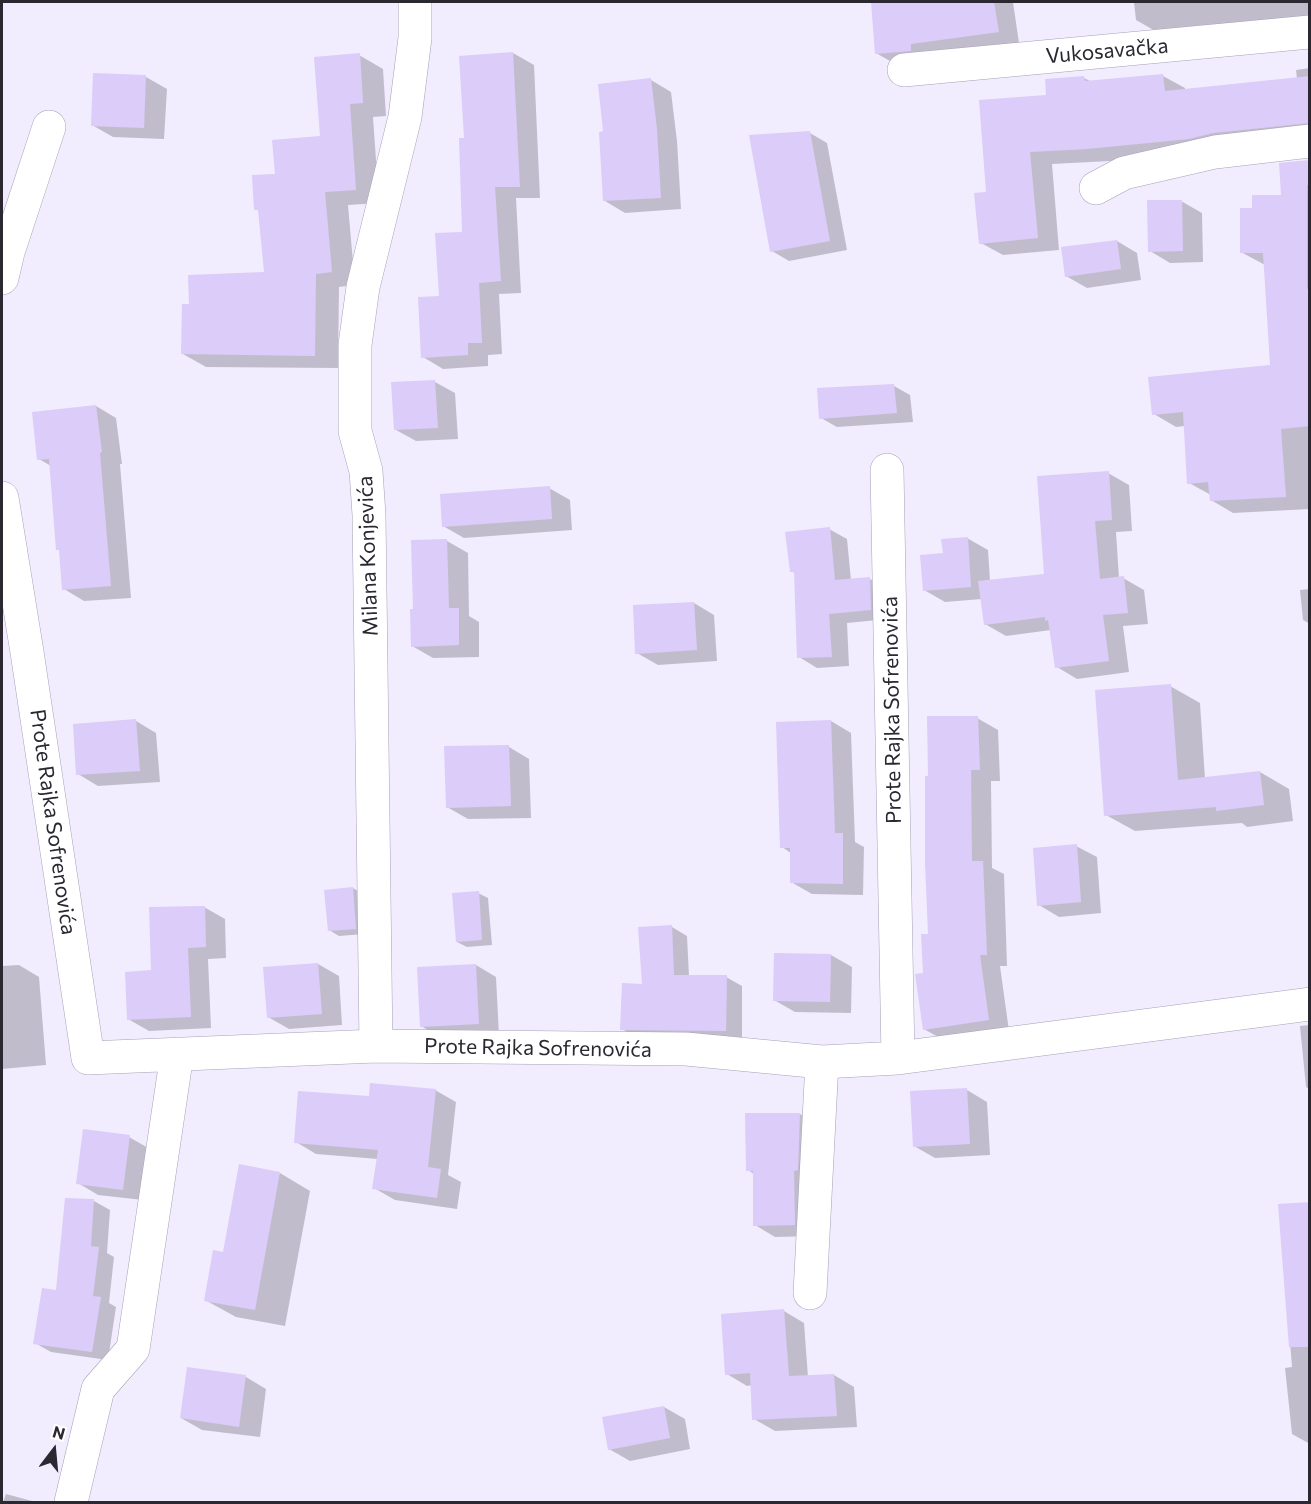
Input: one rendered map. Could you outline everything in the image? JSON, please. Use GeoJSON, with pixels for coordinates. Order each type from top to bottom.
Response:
{"type":"FeatureCollection","features":[{"type":"Feature","properties":{"kind":"street","name":"Milana Konjevića"},"geometry":{"type":"LineString","coordinates":[[376,1046],[369,515],[366,471],[355,430],[355,345],[363,286],[405,117],[415,38],[415,2]]}},
{"type":"Feature","properties":{"kind":"street","name":"Vukosavačka"},"geometry":{"type":"LineString","coordinates":[[904,70],[1310,32]]}},
{"type":"Feature","properties":{"kind":"street"},"geometry":{"type":"LineString","coordinates":[[2,278],[8,252],[49,127]]}},
{"type":"Feature","properties":{"kind":"street"},"geometry":{"type":"LineString","coordinates":[[1096,188],[1124,173],[1215,152],[1310,141]]}},
{"type":"Feature","properties":{"kind":"street","name":"Prote Rajka Sofrenovića"},"geometry":{"type":"LineString","coordinates":[[887,470],[898,1058]]}},
{"type":"Feature","properties":{"kind":"street","name":"Prote Rajka Sofrenovića"},"geometry":{"type":"LineString","coordinates":[[2,498],[88,1058],[376,1046],[686,1049],[822,1062],[898,1058],[1310,1004]]}},
{"type":"Feature","properties":{"kind":"street"},"geometry":{"type":"LineString","coordinates":[[72,1503],[98,1389],[133,1349],[177,1054]]}},
{"type":"Feature","properties":{"kind":"street"},"geometry":{"type":"LineString","coordinates":[[810,1293],[822,1062]]}},
{"type":"Feature","properties":{"kind":"building"},"geometry":{"type":"Polygon","coordinates":[[[871,2],[994,2],[999,32],[911,44],[911,51],[875,54],[871,2]]]}},
{"type":"Feature","properties":{"kind":"building"},"geometry":{"type":"Polygon","coordinates":[[[513,52],[520,187],[495,187],[501,281],[479,283],[482,343],[468,343],[468,355],[421,358],[418,297],[439,296],[435,233],[462,232],[459,138],[464,138],[459,56],[513,52]]]}},
{"type":"Feature","properties":{"kind":"building"},"geometry":{"type":"Polygon","coordinates":[[[360,53],[363,103],[350,104],[356,190],[325,192],[332,272],[316,274],[315,356],[181,354],[182,304],[189,304],[188,275],[264,272],[258,210],[254,210],[252,175],[275,174],[272,140],[320,136],[314,57],[360,53]]]}},
{"type":"Feature","properties":{"kind":"building"},"geometry":{"type":"Polygon","coordinates":[[[93,73],[146,75],[144,128],[91,126],[93,73]]]}},
{"type":"Feature","properties":{"kind":"building"},"geometry":{"type":"Polygon","coordinates":[[[1163,74],[1165,91],[1310,76],[1310,123],[1213,133],[1189,139],[1030,152],[1038,238],[979,244],[974,193],[986,192],[979,100],[1046,95],[1045,79],[1084,76],[1085,81],[1163,74]]]}},
{"type":"Feature","properties":{"kind":"building"},"geometry":{"type":"Polygon","coordinates":[[[651,78],[661,198],[603,201],[599,132],[603,131],[598,84],[651,78]]]}},
{"type":"Feature","properties":{"kind":"building"},"geometry":{"type":"Polygon","coordinates":[[[810,131],[830,241],[770,252],[749,135],[810,131]]]}},
{"type":"Feature","properties":{"kind":"building"},"geometry":{"type":"Polygon","coordinates":[[[1310,160],[1310,185],[1307,185],[1307,289],[1310,288],[1310,426],[1281,429],[1286,497],[1210,501],[1208,482],[1187,484],[1183,412],[1152,415],[1148,377],[1270,365],[1263,253],[1240,253],[1240,208],[1252,208],[1252,195],[1281,195],[1279,163],[1310,160]]]}},
{"type":"Feature","properties":{"kind":"building"},"geometry":{"type":"Polygon","coordinates":[[[1147,200],[1182,200],[1183,251],[1148,252],[1147,200]]]}},
{"type":"Feature","properties":{"kind":"building"},"geometry":{"type":"Polygon","coordinates":[[[1117,240],[1121,269],[1065,277],[1061,247],[1117,240]]]}},
{"type":"Feature","properties":{"kind":"building"},"geometry":{"type":"Polygon","coordinates":[[[435,380],[438,428],[394,430],[391,382],[435,380]]]}},
{"type":"Feature","properties":{"kind":"building"},"geometry":{"type":"Polygon","coordinates":[[[894,384],[897,413],[819,419],[817,388],[894,384]]]}},
{"type":"Feature","properties":{"kind":"building"},"geometry":{"type":"Polygon","coordinates":[[[96,405],[102,452],[100,453],[111,586],[62,590],[59,550],[56,550],[49,459],[37,460],[32,412],[96,405]]]}},
{"type":"Feature","properties":{"kind":"building"},"geometry":{"type":"Polygon","coordinates":[[[1109,471],[1112,520],[1095,521],[1100,579],[1124,576],[1128,613],[1103,615],[1109,661],[1055,668],[1048,620],[1045,621],[1045,617],[984,625],[978,581],[1044,574],[1037,476],[1109,471]]]}},
{"type":"Feature","properties":{"kind":"building"},"geometry":{"type":"Polygon","coordinates":[[[550,486],[552,519],[442,527],[440,494],[550,486]]]}},
{"type":"Feature","properties":{"kind":"building"},"geometry":{"type":"Polygon","coordinates":[[[830,527],[835,580],[870,577],[871,610],[829,614],[832,657],[797,658],[794,572],[790,572],[785,532],[830,527]]]}},
{"type":"Feature","properties":{"kind":"building"},"geometry":{"type":"Polygon","coordinates":[[[968,537],[971,587],[923,591],[920,555],[943,553],[941,539],[968,537]]]}},
{"type":"Feature","properties":{"kind":"building"},"geometry":{"type":"Polygon","coordinates":[[[447,539],[449,608],[459,608],[459,645],[411,647],[410,609],[413,609],[411,540],[447,539]]]}},
{"type":"Feature","properties":{"kind":"building"},"geometry":{"type":"Polygon","coordinates":[[[694,602],[697,650],[635,654],[633,605],[694,602]]]}},
{"type":"Feature","properties":{"kind":"building"},"geometry":{"type":"Polygon","coordinates":[[[1171,684],[1178,780],[1260,771],[1264,805],[1216,811],[1216,807],[1104,816],[1095,690],[1171,684]]]}},
{"type":"Feature","properties":{"kind":"building"},"geometry":{"type":"Polygon","coordinates":[[[927,716],[978,716],[980,770],[971,770],[972,861],[983,861],[987,955],[980,955],[989,1020],[923,1030],[915,974],[923,973],[921,934],[928,934],[925,863],[925,776],[928,776],[927,716]]]}},
{"type":"Feature","properties":{"kind":"building"},"geometry":{"type":"Polygon","coordinates":[[[136,719],[140,771],[76,775],[73,724],[136,719]]]}},
{"type":"Feature","properties":{"kind":"building"},"geometry":{"type":"Polygon","coordinates":[[[831,720],[835,833],[843,833],[843,884],[790,883],[790,848],[780,848],[776,722],[831,720]]]}},
{"type":"Feature","properties":{"kind":"building"},"geometry":{"type":"Polygon","coordinates":[[[509,745],[511,806],[446,808],[444,746],[509,745]]]}},
{"type":"Feature","properties":{"kind":"building"},"geometry":{"type":"Polygon","coordinates":[[[1077,844],[1081,902],[1037,906],[1033,848],[1077,844]]]}},
{"type":"Feature","properties":{"kind":"building"},"geometry":{"type":"Polygon","coordinates":[[[353,887],[356,929],[328,931],[324,890],[353,887]]]}},
{"type":"Feature","properties":{"kind":"building"},"geometry":{"type":"Polygon","coordinates":[[[479,891],[482,940],[456,942],[452,893],[479,891]]]}},
{"type":"Feature","properties":{"kind":"building"},"geometry":{"type":"Polygon","coordinates":[[[205,906],[206,947],[188,948],[191,1017],[127,1020],[125,972],[151,970],[149,907],[205,906]]]}},
{"type":"Feature","properties":{"kind":"building"},"geometry":{"type":"Polygon","coordinates":[[[672,925],[674,975],[727,975],[726,1031],[620,1030],[622,983],[642,984],[638,927],[672,925]]]}},
{"type":"Feature","properties":{"kind":"building"},"geometry":{"type":"Polygon","coordinates":[[[774,953],[831,954],[830,1002],[773,1001],[774,953]]]}},
{"type":"Feature","properties":{"kind":"building"},"geometry":{"type":"Polygon","coordinates":[[[318,963],[322,1014],[267,1018],[263,967],[318,963]]]}},
{"type":"Feature","properties":{"kind":"building"},"geometry":{"type":"Polygon","coordinates":[[[476,964],[479,1024],[420,1027],[417,967],[476,964]]]}},
{"type":"Feature","properties":{"kind":"building"},"geometry":{"type":"Polygon","coordinates":[[[370,1083],[436,1089],[428,1167],[441,1169],[437,1198],[372,1189],[378,1150],[294,1143],[298,1091],[369,1096],[370,1083]]]}},
{"type":"Feature","properties":{"kind":"building"},"geometry":{"type":"Polygon","coordinates":[[[967,1088],[970,1144],[913,1147],[910,1091],[967,1088]]]}},
{"type":"Feature","properties":{"kind":"building"},"geometry":{"type":"Polygon","coordinates":[[[745,1113],[800,1113],[798,1170],[794,1171],[795,1225],[753,1226],[753,1171],[746,1171],[745,1113]]]}},
{"type":"Feature","properties":{"kind":"building"},"geometry":{"type":"Polygon","coordinates":[[[83,1129],[130,1135],[123,1190],[76,1184],[83,1129]]]}},
{"type":"Feature","properties":{"kind":"building"},"geometry":{"type":"Polygon","coordinates":[[[239,1164],[280,1172],[255,1310],[204,1301],[213,1250],[223,1252],[239,1164]]]}},
{"type":"Feature","properties":{"kind":"building"},"geometry":{"type":"Polygon","coordinates":[[[65,1198],[94,1199],[91,1246],[99,1247],[93,1296],[101,1297],[92,1352],[33,1344],[42,1288],[56,1290],[65,1198]]]}},
{"type":"Feature","properties":{"kind":"building"},"geometry":{"type":"Polygon","coordinates":[[[1310,1202],[1310,1347],[1289,1347],[1278,1204],[1310,1202]]]}},
{"type":"Feature","properties":{"kind":"building"},"geometry":{"type":"Polygon","coordinates":[[[784,1309],[789,1376],[834,1374],[837,1416],[752,1420],[750,1373],[725,1375],[721,1314],[784,1309]]]}},
{"type":"Feature","properties":{"kind":"building"},"geometry":{"type":"Polygon","coordinates":[[[187,1367],[246,1375],[239,1427],[180,1418],[187,1367]]]}},
{"type":"Feature","properties":{"kind":"building"},"geometry":{"type":"Polygon","coordinates":[[[664,1406],[670,1438],[608,1450],[602,1417],[664,1406]]]}}]}
